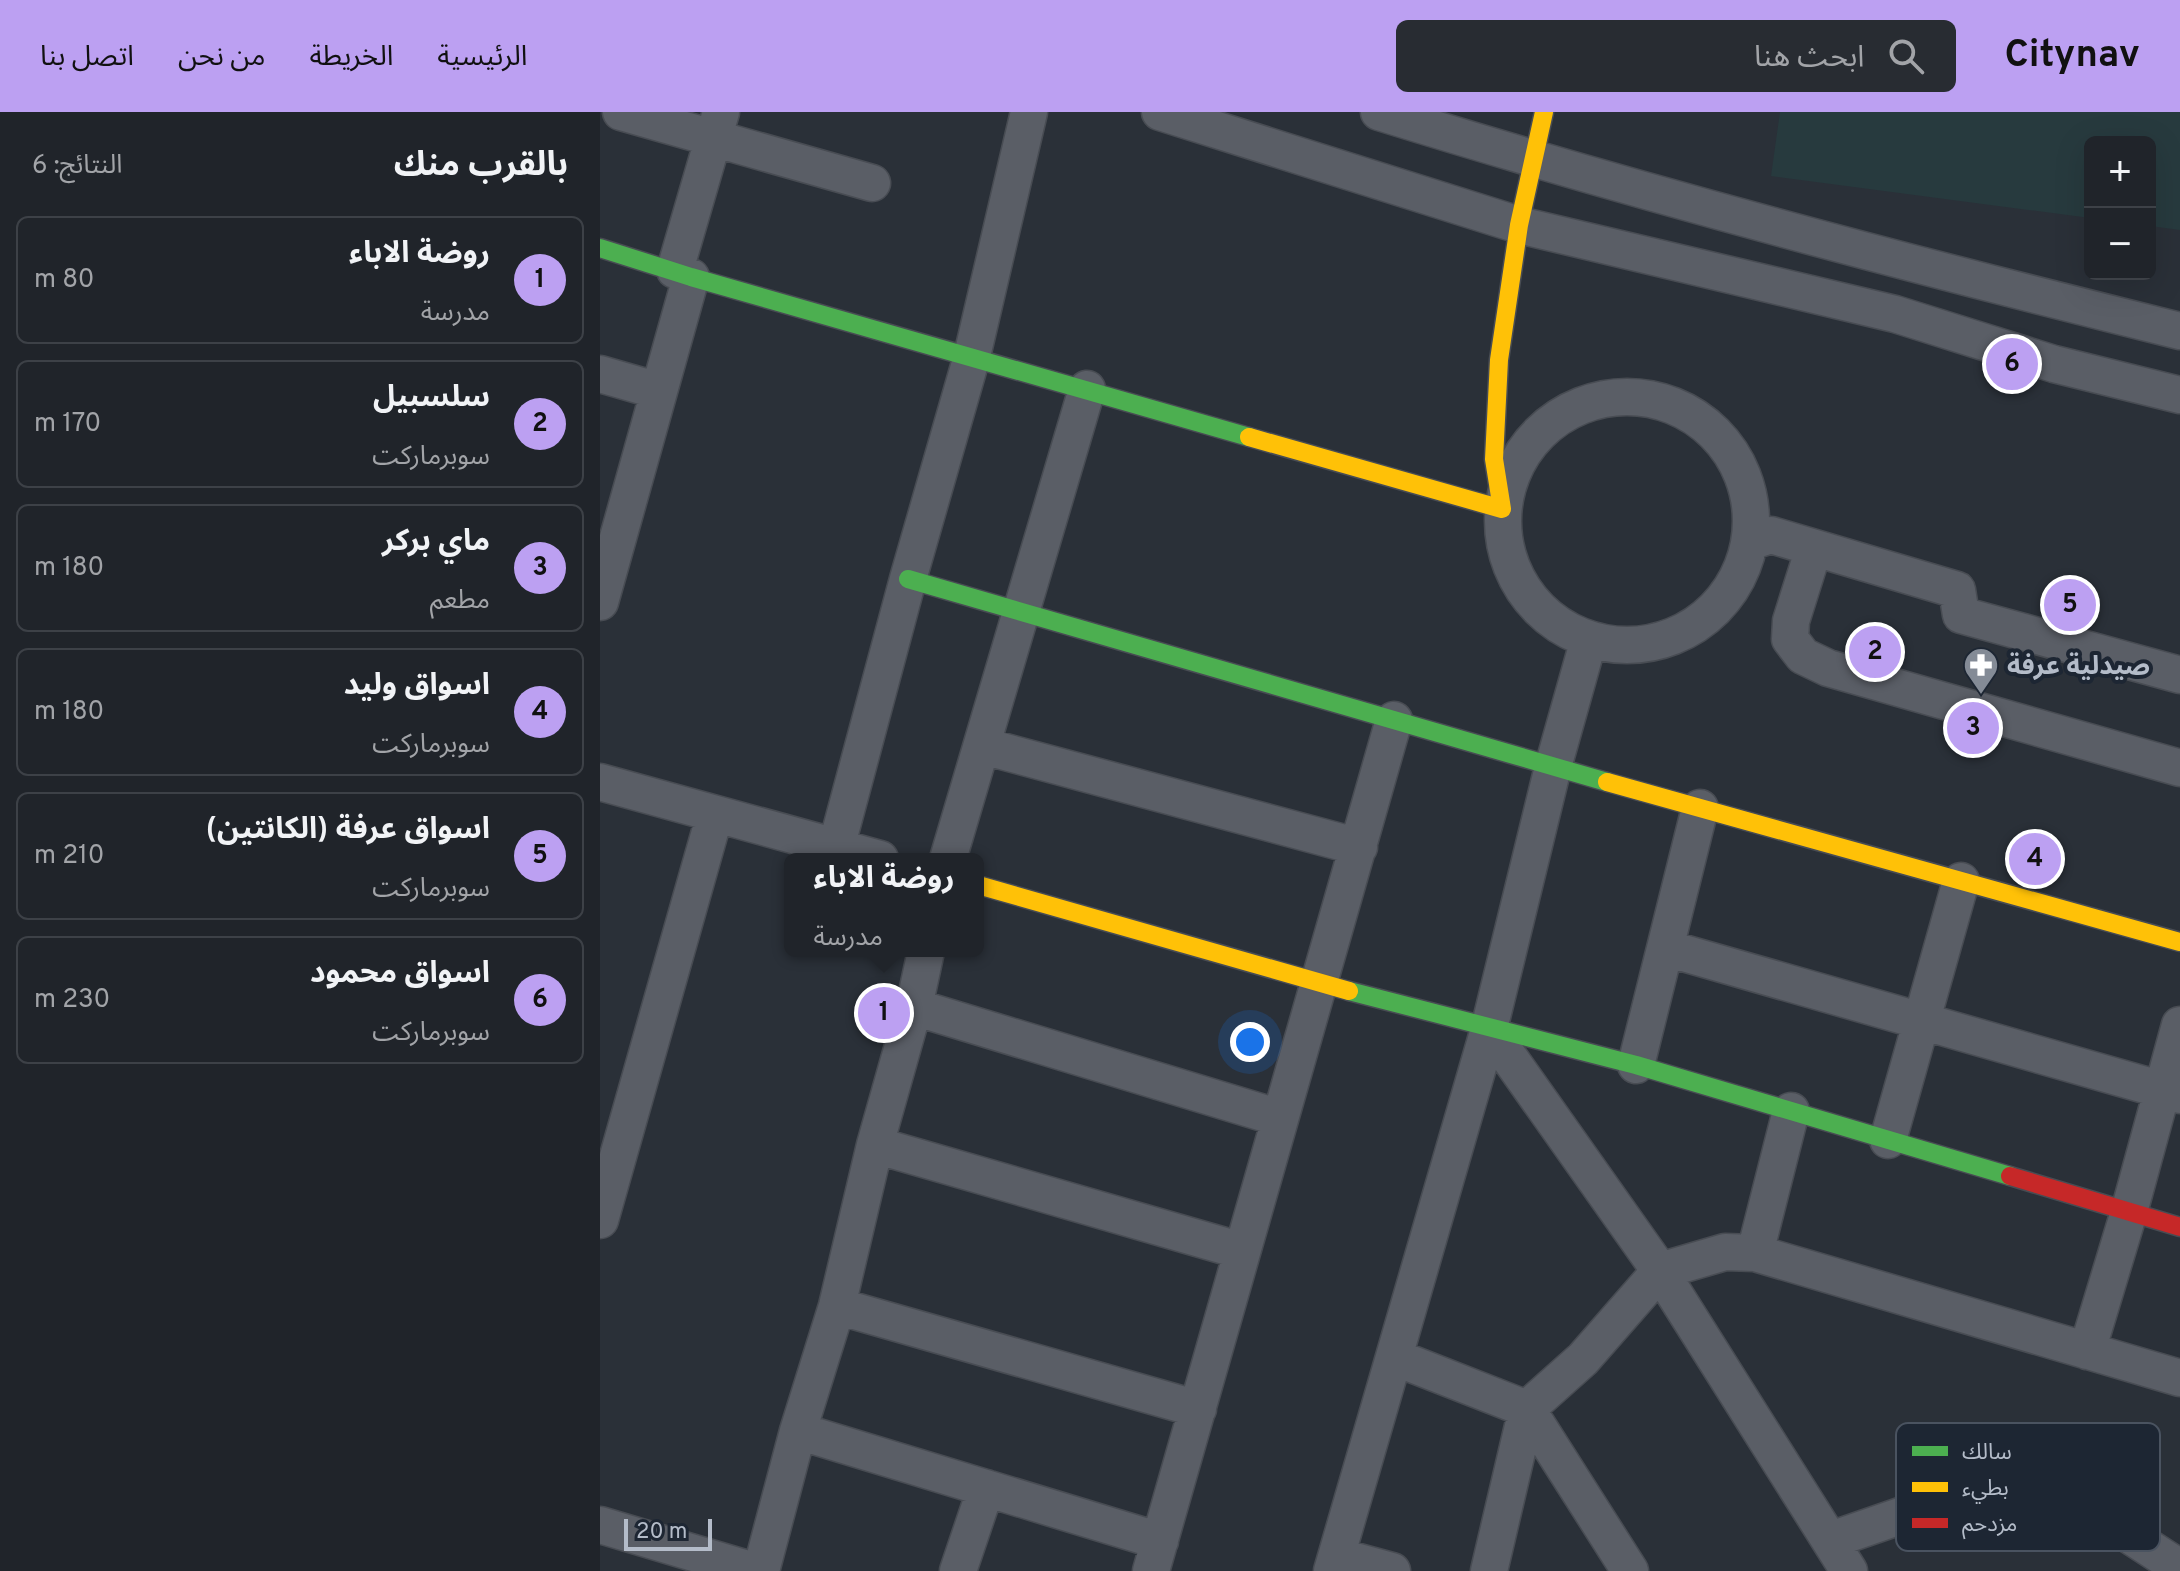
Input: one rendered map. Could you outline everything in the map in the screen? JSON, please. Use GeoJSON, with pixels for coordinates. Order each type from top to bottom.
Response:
{"type":"FeatureCollection","features":[{"type":"Feature","properties":{"kind":"street"},"geometry":{"type":"LineString","coordinates":[[621,112],[717,125],[872,183]]}},
{"type":"Feature","properties":{"kind":"street"},"geometry":{"type":"LineString","coordinates":[[836,848],[972,356],[1029,112]]}},
{"type":"Feature","properties":{"kind":"street"},"geometry":{"type":"LineString","coordinates":[[1160,112],[1519,225],[1895,314],[2054,364],[2180,395]]}},
{"type":"Feature","properties":{"kind":"street"},"geometry":{"type":"LineString","coordinates":[[1379,112],[1533,160],[2043,298],[2180,331]]}},
{"type":"Feature","properties":{"kind":"street"},"geometry":{"type":"LineString","coordinates":[[1502,509],[1508,481],[1538,433],[1561,415],[1586,403],[1614,397],[1643,398],[1671,405],[1697,418],[1727,448],[1747,485],[1752,513],[1750,542],[1741,571],[1726,597],[1705,619],[1678,634],[1649,644],[1619,646],[1589,639],[1563,628],[1540,611],[1523,590],[1510,564],[1503,538],[1494,459],[1499,360],[1519,225],[1544,112]]}},
{"type":"Feature","properties":{"kind":"street"},"geometry":{"type":"LineString","coordinates":[[600,602],[612,508],[659,391],[717,125]]}},
{"type":"Feature","properties":{"kind":"street"},"geometry":{"type":"LineString","coordinates":[[600,248],[1502,509]]}},
{"type":"Feature","properties":{"kind":"street"},"geometry":{"type":"LineString","coordinates":[[600,374],[659,391]]}},
{"type":"Feature","properties":{"kind":"street"},"geometry":{"type":"LineString","coordinates":[[950,853],[1087,389]]}},
{"type":"Feature","properties":{"kind":"street"},"geometry":{"type":"LineString","coordinates":[[1750,542],[1771,535],[1957,590],[1961,615],[2180,675]]}},
{"type":"Feature","properties":{"kind":"street"},"geometry":{"type":"LineString","coordinates":[[1814,548],[1791,621],[1790,639],[1803,656],[1828,668],[2180,768]]}},
{"type":"Feature","properties":{"kind":"street"},"geometry":{"type":"LineString","coordinates":[[908,579],[1553,767],[2180,942]]}},
{"type":"Feature","properties":{"kind":"street"},"geometry":{"type":"LineString","coordinates":[[1392,1571],[1334,1564],[1489,1029],[1553,767],[1589,639]]}},
{"type":"Feature","properties":{"kind":"street"},"geometry":{"type":"LineString","coordinates":[[798,1431],[986,1488],[1156,1556],[1394,720]]}},
{"type":"Feature","properties":{"kind":"street"},"geometry":{"type":"LineString","coordinates":[[983,746],[1359,847]]}},
{"type":"Feature","properties":{"kind":"street"},"geometry":{"type":"LineString","coordinates":[[600,782],[856,853]]}},
{"type":"Feature","properties":{"kind":"street"},"geometry":{"type":"LineString","coordinates":[[1636,1065],[1700,808]]}},
{"type":"Feature","properties":{"kind":"street"},"geometry":{"type":"LineString","coordinates":[[600,1220],[715,814]]}},
{"type":"Feature","properties":{"kind":"street"},"geometry":{"type":"LineString","coordinates":[[1888,1140],[1961,881]]}},
{"type":"Feature","properties":{"kind":"street"},"geometry":{"type":"LineString","coordinates":[[984,887],[1319,983],[1636,1065],[2180,1227]]}},
{"type":"Feature","properties":{"kind":"street"},"geometry":{"type":"LineString","coordinates":[[1666,948],[2171,1093]]}},
{"type":"Feature","properties":{"kind":"street"},"geometry":{"type":"LineString","coordinates":[[761,1571],[798,1431],[837,1306],[925,957]]}},
{"type":"Feature","properties":{"kind":"street"},"geometry":{"type":"LineString","coordinates":[[914,1007],[1280,1118]]}},
{"type":"Feature","properties":{"kind":"street"},"geometry":{"type":"LineString","coordinates":[[2087,1351],[2129,1212],[2171,1093],[2180,1025]]}},
{"type":"Feature","properties":{"kind":"street"},"geometry":{"type":"LineString","coordinates":[[1489,1029],[1660,1271],[1849,1571]]}},
{"type":"Feature","properties":{"kind":"street"},"geometry":{"type":"LineString","coordinates":[[1755,1253],[1791,1111]]}},
{"type":"Feature","properties":{"kind":"street"},"geometry":{"type":"LineString","coordinates":[[875,1145],[1242,1251]]}},
{"type":"Feature","properties":{"kind":"street"},"geometry":{"type":"LineString","coordinates":[[1489,1571],[1527,1409],[1583,1359],[1660,1271],[1725,1252],[1755,1253],[2180,1378]]}},
{"type":"Feature","properties":{"kind":"street"},"geometry":{"type":"LineString","coordinates":[[837,1306],[1198,1409]]}},
{"type":"Feature","properties":{"kind":"street"},"geometry":{"type":"LineString","coordinates":[[1394,1357],[1527,1409],[1630,1571]]}},
{"type":"Feature","properties":{"kind":"street"},"geometry":{"type":"LineString","coordinates":[[958,1571],[986,1488]]}},
{"type":"Feature","properties":{"kind":"street"},"geometry":{"type":"LineString","coordinates":[[1831,1540],[1896,1517]]}},
{"type":"Feature","properties":{"kind":"street"},"geometry":{"type":"LineString","coordinates":[[600,1525],[754,1571]]}},
{"type":"Feature","properties":{"kind":"street"},"geometry":{"type":"LineString","coordinates":[[2154,1551],[2180,1568]]}},
{"type":"Feature","properties":{"kind":"green space"},"geometry":{"type":"Polygon","coordinates":[[[1780,112],[2180,112],[2180,230],[2156,227],[2156,136],[2084,136],[2084,217],[1771,176],[1780,112]]]}},
{"type":"Feature","properties":{"kind":"traffic: fast"},"geometry":{"type":"LineString","coordinates":[[600,248],[1249,437]]}},
{"type":"Feature","properties":{"kind":"traffic: fast"},"geometry":{"type":"LineString","coordinates":[[908,579],[1607,782]]}},
{"type":"Feature","properties":{"kind":"traffic: fast"},"geometry":{"type":"LineString","coordinates":[[1349,991],[1636,1065],[2010,1176]]}},
{"type":"Feature","properties":{"kind":"traffic: slow"},"geometry":{"type":"LineString","coordinates":[[1249,437],[1502,509],[1494,459],[1499,360],[1519,225],[1544,112]]}},
{"type":"Feature","properties":{"kind":"traffic: slow"},"geometry":{"type":"LineString","coordinates":[[1607,782],[2180,942]]}},
{"type":"Feature","properties":{"kind":"traffic: slow"},"geometry":{"type":"LineString","coordinates":[[984,887],[1349,991]]}},
{"type":"Feature","properties":{"kind":"traffic: jam"},"geometry":{"type":"LineString","coordinates":[[2010,1176],[2180,1227]]}},
{"type":"Feature","properties":{"kind":"place","name":"اسواق محمود"},"geometry":{"type":"Point","coordinates":[2012,364]}},
{"type":"Feature","properties":{"kind":"place","name":"اسواق عرفة (الكانتين)"},"geometry":{"type":"Point","coordinates":[2070,605]}},
{"type":"Feature","properties":{"kind":"place","name":"سلسبيل"},"geometry":{"type":"Point","coordinates":[1875,652]}},
{"type":"Feature","properties":{"kind":"place","name":"صيدلية عرفة"},"geometry":{"type":"Point","coordinates":[1981,696]}},
{"type":"Feature","properties":{"kind":"place","name":"ماي بركر"},"geometry":{"type":"Point","coordinates":[1973,728]}},
{"type":"Feature","properties":{"kind":"place","name":"اسواق وليد"},"geometry":{"type":"Point","coordinates":[2035,859]}},
{"type":"Feature","properties":{"kind":"place","name":"روضة الاباء"},"geometry":{"type":"Point","coordinates":[884,1013]}}]}
